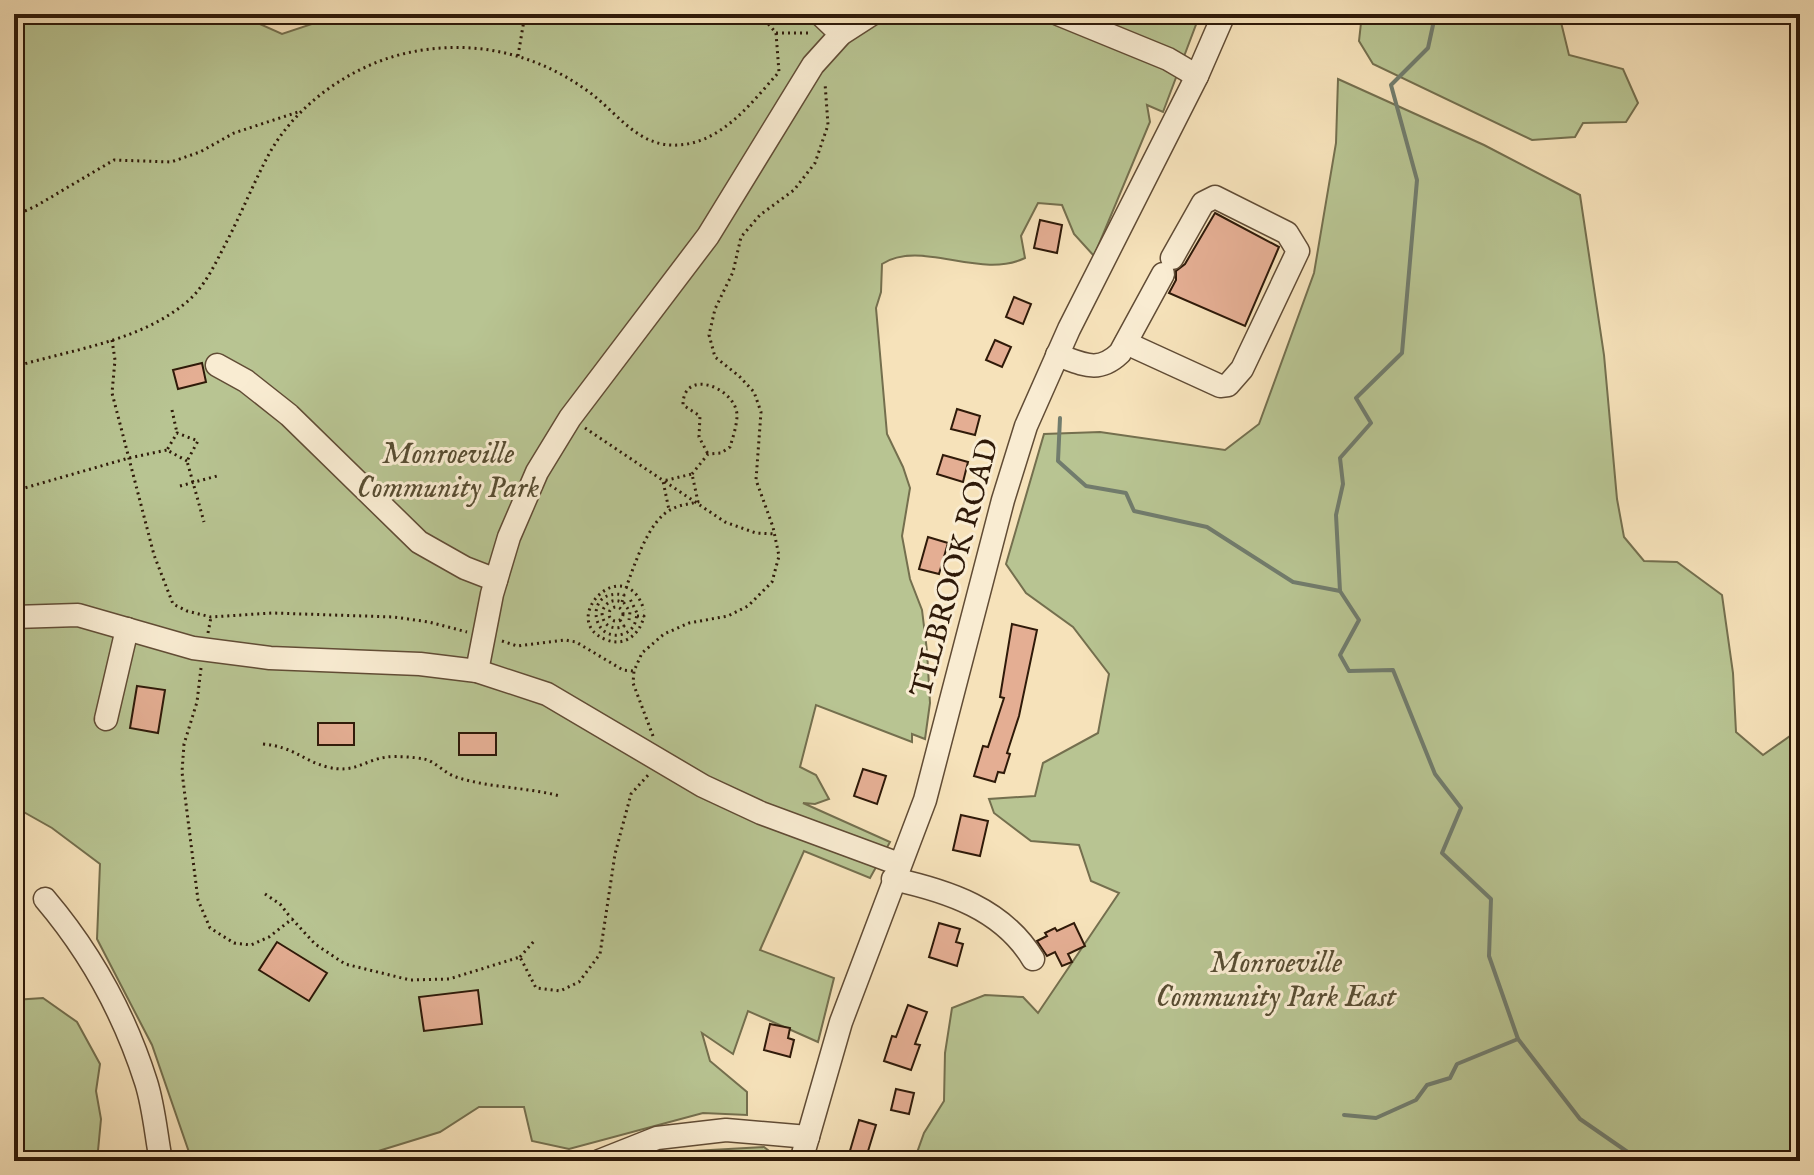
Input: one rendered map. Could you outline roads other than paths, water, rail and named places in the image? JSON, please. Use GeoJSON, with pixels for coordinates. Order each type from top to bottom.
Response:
{"type":"FeatureCollection","features":[{"type":"Feature","properties":{"kind":"street"},"geometry":{"type":"LineString","coordinates":[[820,14],[834,41]]}},
{"type":"Feature","properties":{"kind":"street"},"geometry":{"type":"LineString","coordinates":[[477,671],[496,580],[509,537],[537,472],[570,418],[708,236],[813,65],[834,41],[872,14]]}},
{"type":"Feature","properties":{"kind":"street"},"geometry":{"type":"LineString","coordinates":[[1058,14],[1168,59],[1197,76]]}},
{"type":"Feature","properties":{"kind":"street","name":"TILBROOK ROAD"},"geometry":{"type":"LineString","coordinates":[[801,1161],[841,1022],[925,800],[1007,485],[1026,426],[1057,355],[1197,76],[1224,14]]}},
{"type":"Feature","properties":{"kind":"street"},"geometry":{"type":"LineString","coordinates":[[1057,355],[1094,367],[1110,362],[1120,353],[1203,203],[1215,197],[1287,233],[1298,251],[1235,380],[1220,386],[1126,343]]}},
{"type":"Feature","properties":{"kind":"street"},"geometry":{"type":"LineString","coordinates":[[217,365],[246,381],[289,415],[419,542],[465,568],[496,580]]}},
{"type":"Feature","properties":{"kind":"street"},"geometry":{"type":"LineString","coordinates":[[14,617],[78,615],[204,650],[270,658],[420,664],[477,671],[547,694],[703,786],[996,917],[1024,944],[1033,959]]}},
{"type":"Feature","properties":{"kind":"street"},"geometry":{"type":"LineString","coordinates":[[106,719],[127,629]]}},
{"type":"Feature","properties":{"kind":"street"},"geometry":{"type":"LineString","coordinates":[[45,899],[105,984],[121,1019],[146,1083],[161,1161]]}},
{"type":"Feature","properties":{"kind":"street"},"geometry":{"type":"LineString","coordinates":[[599,1161],[657,1138],[726,1130],[808,1137]]}},
{"type":"Feature","properties":{"kind":"waterway"},"geometry":{"type":"LineString","coordinates":[[1433,25],[1428,48],[1391,85],[1417,180],[1402,353],[1356,398],[1371,423],[1340,458],[1343,484],[1336,515],[1340,591],[1359,620],[1340,655],[1349,671],[1393,670],[1435,774],[1461,808],[1442,853],[1491,899],[1489,956],[1518,1039],[1580,1119],[1632,1155],[1646,1161]]}},
{"type":"Feature","properties":{"kind":"waterway"},"geometry":{"type":"LineString","coordinates":[[1060,418],[1058,461],[1086,486],[1126,493],[1134,511],[1207,527],[1293,582],[1340,591]]}},
{"type":"Feature","properties":{"kind":"waterway"},"geometry":{"type":"LineString","coordinates":[[1344,1115],[1376,1118],[1416,1100],[1427,1085],[1450,1078],[1457,1064],[1518,1039]]}},
{"type":"Feature","properties":{"kind":"park label","name":"Monroeville Community Park"},"geometry":{"type":"Point","coordinates":[448,472]}},
{"type":"Feature","properties":{"kind":"park label","name":"Monroeville Community Park East"},"geometry":{"type":"Point","coordinates":[1276,981]}}]}
